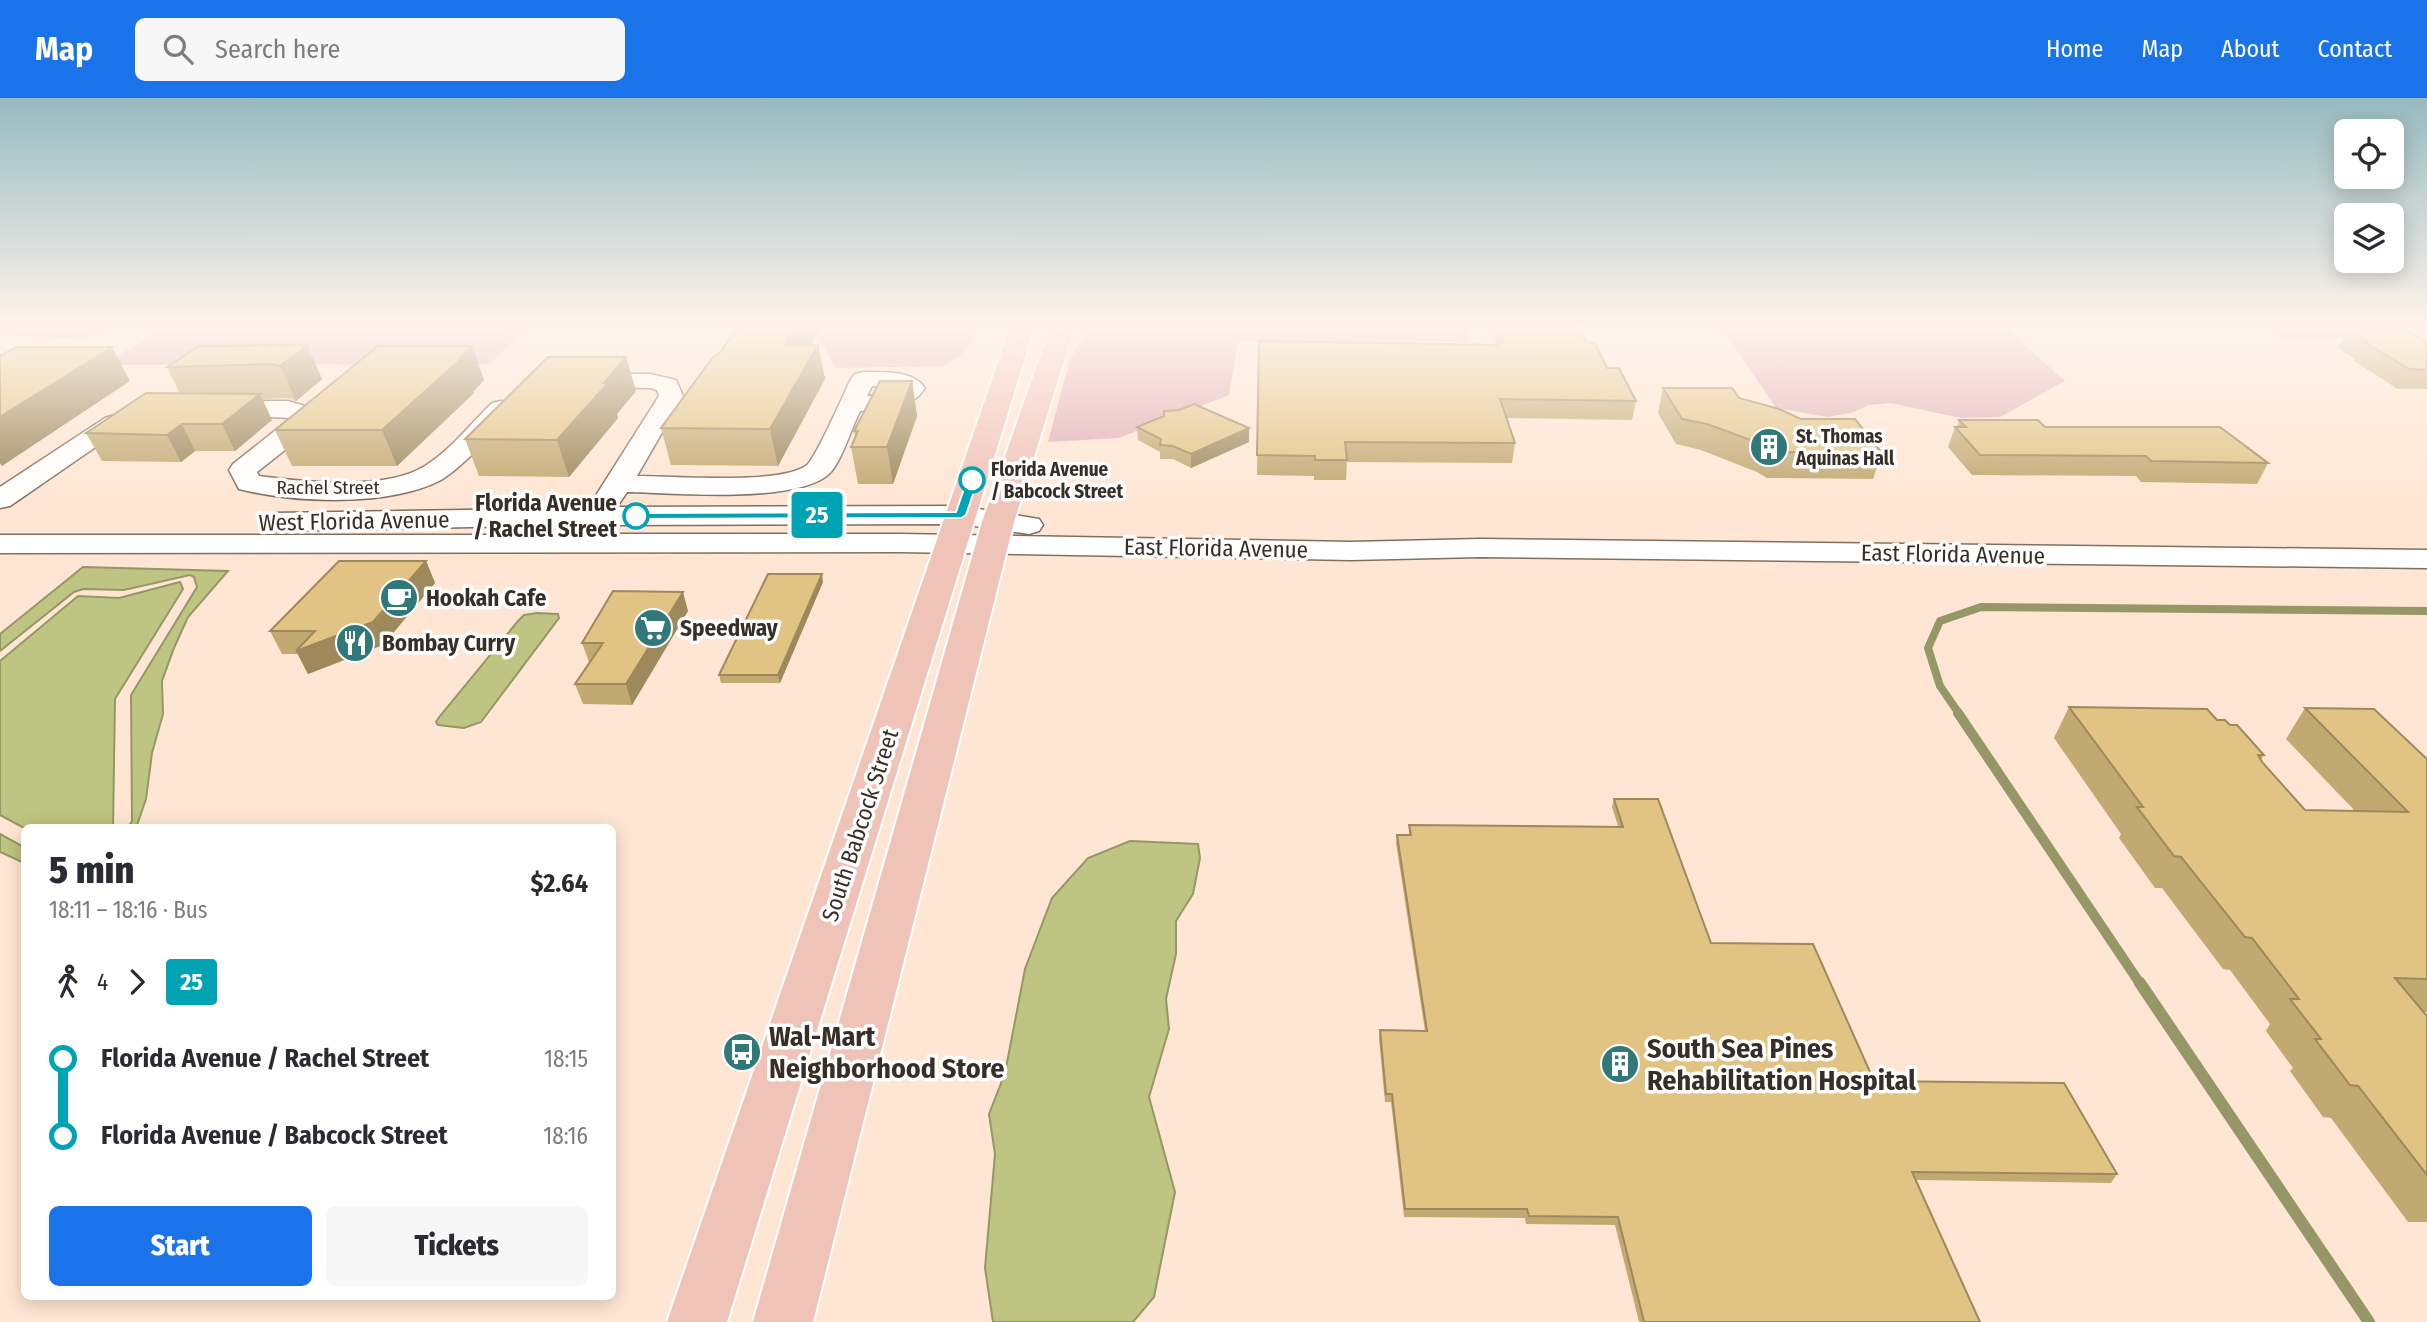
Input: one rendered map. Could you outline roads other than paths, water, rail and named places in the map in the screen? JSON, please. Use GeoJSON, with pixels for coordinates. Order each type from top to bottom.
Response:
{"type":"FeatureCollection","features":[{"type":"Feature","properties":{"kind":"main road","name":"South Babcock Street"},"geometry":{"type":"LineString","coordinates":[[696,1322],[1003,385]]}},
{"type":"Feature","properties":{"kind":"main road"},"geometry":{"type":"LineString","coordinates":[[783,1322],[996,533],[1044,385]]}},
{"type":"Feature","properties":{"kind":"street"},"geometry":{"type":"LineString","coordinates":[[574,545],[619,484],[671,396],[667,385]]}},
{"type":"Feature","properties":{"kind":"street","name":"Rachel Street"},"geometry":{"type":"LineString","coordinates":[[197,410],[288,409],[306,414],[300,426],[243,470],[249,483],[274,487],[375,489],[410,484],[435,472],[513,396],[522,391]]}},
{"type":"Feature","properties":{"kind":"street"},"geometry":{"type":"LineString","coordinates":[[619,484],[769,485],[803,479],[820,468],[851,404]]}},
{"type":"Feature","properties":{"kind":"street"},"geometry":{"type":"LineString","coordinates":[[6,492],[114,423],[157,410]]}},
{"type":"Feature","properties":{"kind":"street","name":"West Florida Avenue"},"geometry":{"type":"LineString","coordinates":[[0,537],[327,519],[597,516],[956,529]]}},
{"type":"Feature","properties":{"kind":"street","name":"West Florida Avenue"},"geometry":{"type":"LineString","coordinates":[[15,545],[574,545],[956,529]]}},
{"type":"Feature","properties":{"kind":"street","name":"East Florida Avenue"},"geometry":{"type":"LineString","coordinates":[[956,529],[1351,551],[1480,548],[2427,559]]}},
{"type":"Feature","properties":{"kind":"street"},"geometry":{"type":"LineString","coordinates":[[0,569],[15,545]]}},
{"type":"Feature","properties":{"kind":"waterway"},"geometry":{"type":"LineString","coordinates":[[1960,715],[1940,686],[1928,648],[1940,621],[1981,607],[2427,611]]}},
{"type":"Feature","properties":{"kind":"waterway"},"geometry":{"type":"LineString","coordinates":[[1958,713],[2141,985]]}},
{"type":"Feature","properties":{"kind":"waterway"},"geometry":{"type":"LineString","coordinates":[[2140,983],[2369,1322]]}},
{"type":"Feature","properties":{"kind":"place","name":"St. Thomas Aquinas Hall"},"geometry":{"type":"Point","coordinates":[1769,447]}},
{"type":"Feature","properties":{"kind":"place","name":"Florida Avenue / Babcock Street"},"geometry":{"type":"Point","coordinates":[972,480]}},
{"type":"Feature","properties":{"kind":"place","name":"Florida Avenue / Rachel Street"},"geometry":{"type":"Point","coordinates":[636,516]}},
{"type":"Feature","properties":{"kind":"place","name":"Hookah Cafe"},"geometry":{"type":"Point","coordinates":[399,598]}},
{"type":"Feature","properties":{"kind":"place","name":"Speedway"},"geometry":{"type":"Point","coordinates":[653,628]}},
{"type":"Feature","properties":{"kind":"place","name":"Bombay Curry"},"geometry":{"type":"Point","coordinates":[355,643]}},
{"type":"Feature","properties":{"kind":"place","name":"Wal-Mart Neighborhood Store"},"geometry":{"type":"Point","coordinates":[742,1052]}},
{"type":"Feature","properties":{"kind":"place","name":"South Sea Pines Rehabilitation Hospital"},"geometry":{"type":"Point","coordinates":[1620,1064]}}]}
